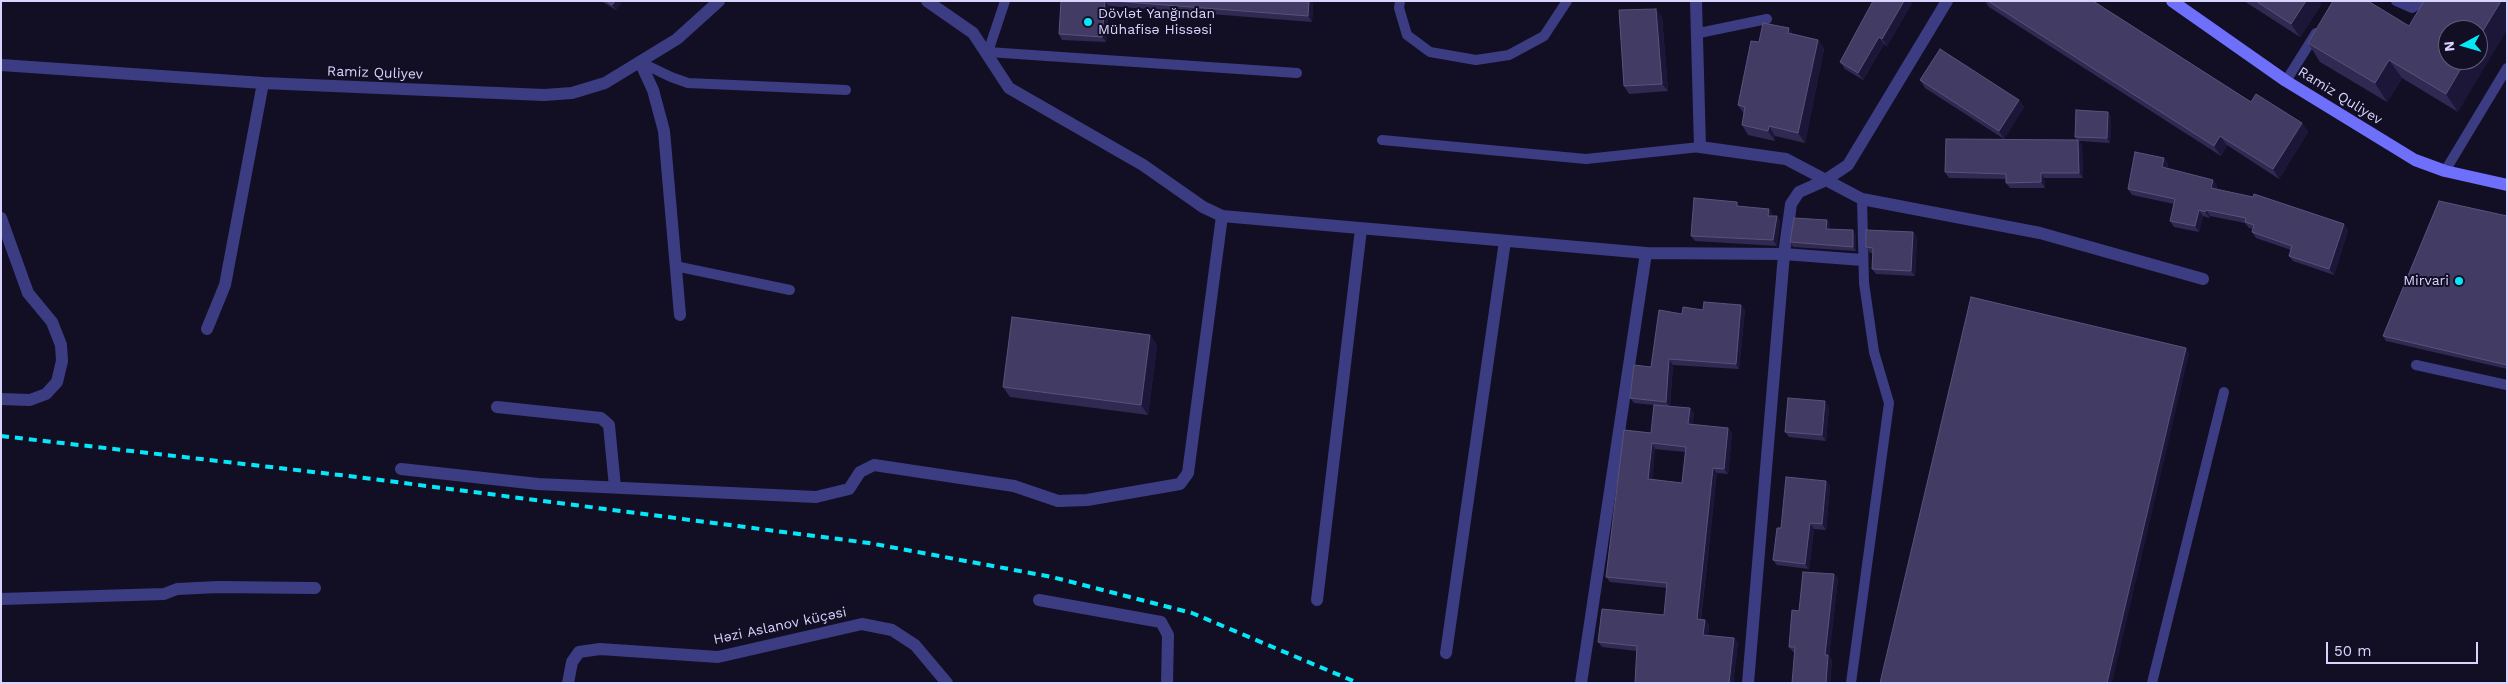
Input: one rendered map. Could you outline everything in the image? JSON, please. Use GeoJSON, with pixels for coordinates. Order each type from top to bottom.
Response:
{"type":"FeatureCollection","features":[{"type":"Feature","properties":{"kind":"main road","name":"Ramiz Quliyev"},"geometry":{"type":"LineString","coordinates":[[2172,1],[2286,81],[2415,160],[2445,172],[2507,185]]}},
{"type":"Feature","properties":{"kind":"street","name":"Ramiz Quliyev"},"geometry":{"type":"LineString","coordinates":[[1,65],[263,83],[544,95],[572,93],[605,83],[677,39],[719,1]]}},
{"type":"Feature","properties":{"kind":"street"},"geometry":{"type":"LineString","coordinates":[[927,1],[973,33],[988,52],[1009,88],[1143,165],[1203,207],[1222,216],[1646,253],[1784,254],[1862,260]]}},
{"type":"Feature","properties":{"kind":"street"},"geometry":{"type":"LineString","coordinates":[[1696,1],[1699,33],[1700,147],[1786,159],[1862,200],[2040,233],[2203,279]]}},
{"type":"Feature","properties":{"kind":"street"},"geometry":{"type":"LineString","coordinates":[[1748,683],[1784,254],[1791,204],[1799,192],[1824,181],[1848,165],[1861,147],[1946,1]]}},
{"type":"Feature","properties":{"kind":"street"},"geometry":{"type":"LineString","coordinates":[[640,62],[653,90],[664,131],[680,315]]}},
{"type":"Feature","properties":{"kind":"street"},"geometry":{"type":"LineString","coordinates":[[207,330],[225,285],[263,83]]}},
{"type":"Feature","properties":{"kind":"street"},"geometry":{"type":"LineString","coordinates":[[401,469],[538,484],[816,497],[849,489],[860,472],[874,465],[1014,486],[1058,501],[1087,500],[1180,484],[1188,473],[1222,216]]}},
{"type":"Feature","properties":{"kind":"street"},"geometry":{"type":"LineString","coordinates":[[1,218],[25,287],[52,322],[61,345],[62,361],[57,382],[46,394],[30,400],[1,399]]}},
{"type":"Feature","properties":{"kind":"street"},"geometry":{"type":"LineString","coordinates":[[1317,600],[1361,229]]}},
{"type":"Feature","properties":{"kind":"street"},"geometry":{"type":"LineString","coordinates":[[1446,653],[1505,241]]}},
{"type":"Feature","properties":{"kind":"street"},"geometry":{"type":"LineString","coordinates":[[1581,683],[1646,253]]}},
{"type":"Feature","properties":{"kind":"street"},"geometry":{"type":"LineString","coordinates":[[497,407],[601,418],[609,425],[614,487]]}},
{"type":"Feature","properties":{"kind":"street"},"geometry":{"type":"LineString","coordinates":[[1,599],[164,594],[177,589],[218,587],[315,588]]}},
{"type":"Feature","properties":{"kind":"street"},"geometry":{"type":"LineString","coordinates":[[1039,600],[1161,622],[1168,635],[1167,683]]}},
{"type":"Feature","properties":{"kind":"street","name":"Həzi Aslanov küçəsi"},"geometry":{"type":"LineString","coordinates":[[568,683],[572,662],[579,652],[600,648],[718,657],[862,624],[892,630],[915,645],[947,683]]}},
{"type":"Feature","properties":{"kind":"lane"},"geometry":{"type":"LineString","coordinates":[[1004,1],[988,52],[1297,73]]}},
{"type":"Feature","properties":{"kind":"lane"},"geometry":{"type":"LineString","coordinates":[[1400,1],[1399,8],[1407,35],[1430,52],[1476,60],[1509,55],[1544,36],[1567,1]]}},
{"type":"Feature","properties":{"kind":"lane"},"geometry":{"type":"LineString","coordinates":[[2396,1],[2412,8],[2423,1]]}},
{"type":"Feature","properties":{"kind":"lane"},"geometry":{"type":"LineString","coordinates":[[1699,33],[1767,19]]}},
{"type":"Feature","properties":{"kind":"lane"},"geometry":{"type":"LineString","coordinates":[[2286,81],[2320,25]]}},
{"type":"Feature","properties":{"kind":"lane"},"geometry":{"type":"LineString","coordinates":[[640,62],[671,77],[688,82],[846,90]]}},
{"type":"Feature","properties":{"kind":"lane"},"geometry":{"type":"LineString","coordinates":[[2445,172],[2503,82],[2507,68]]}},
{"type":"Feature","properties":{"kind":"lane"},"geometry":{"type":"LineString","coordinates":[[1382,140],[1586,159],[1700,147]]}},
{"type":"Feature","properties":{"kind":"lane"},"geometry":{"type":"LineString","coordinates":[[1851,683],[1889,403],[1874,352],[1862,260],[1862,200]]}},
{"type":"Feature","properties":{"kind":"lane"},"geometry":{"type":"LineString","coordinates":[[675,266],[790,290]]}},
{"type":"Feature","properties":{"kind":"lane"},"geometry":{"type":"LineString","coordinates":[[2416,365],[2507,385]]}},
{"type":"Feature","properties":{"kind":"lane"},"geometry":{"type":"LineString","coordinates":[[2152,683],[2224,392]]}},
{"type":"Feature","properties":{"kind":"building"},"geometry":{"type":"Polygon","coordinates":[[[606,1],[615,1],[612,5],[606,1]]]}},
{"type":"Feature","properties":{"kind":"building"},"geometry":{"type":"Polygon","coordinates":[[[1061,1],[1105,1],[1102,37],[1059,34],[1061,1]]]}},
{"type":"Feature","properties":{"kind":"building"},"geometry":{"type":"Polygon","coordinates":[[[1113,1],[1309,1],[1308,16],[1113,1]]]}},
{"type":"Feature","properties":{"kind":"building"},"geometry":{"type":"Polygon","coordinates":[[[1873,1],[1904,1],[1882,39],[1879,37],[1858,73],[1840,62],[1873,1]]]}},
{"type":"Feature","properties":{"kind":"building"},"geometry":{"type":"Polygon","coordinates":[[[1988,1],[2093,1],[2251,102],[2256,94],[2302,123],[2273,169],[2220,136],[2214,146],[1988,1]]]}},
{"type":"Feature","properties":{"kind":"building"},"geometry":{"type":"Polygon","coordinates":[[[2256,1],[2306,1],[2291,24],[2256,1]]]}},
{"type":"Feature","properties":{"kind":"building"},"geometry":{"type":"Polygon","coordinates":[[[2333,1],[2368,1],[2409,26],[2424,1],[2501,1],[2488,22],[2488,20],[2438,20],[2438,70],[2460,70],[2446,94],[2389,60],[2375,83],[2308,43],[2333,1]]]}},
{"type":"Feature","properties":{"kind":"building"},"geometry":{"type":"Polygon","coordinates":[[[1656,9],[1662,84],[1624,86],[1619,10],[1656,9]]]}},
{"type":"Feature","properties":{"kind":"building"},"geometry":{"type":"Polygon","coordinates":[[[1763,23],[1789,28],[1788,33],[1818,40],[1798,133],[1769,126],[1768,131],[1742,125],[1745,107],[1738,105],[1751,41],[1759,42],[1763,23]]]}},
{"type":"Feature","properties":{"kind":"building"},"geometry":{"type":"Polygon","coordinates":[[[1940,49],[2019,100],[1999,131],[1920,80],[1940,49]]]}},
{"type":"Feature","properties":{"kind":"building"},"geometry":{"type":"Polygon","coordinates":[[[2076,110],[2108,112],[2107,138],[2075,137],[2076,110]]]}},
{"type":"Feature","properties":{"kind":"building"},"geometry":{"type":"Polygon","coordinates":[[[1946,139],[2078,140],[2079,173],[2041,173],[2041,182],[2006,183],[2006,174],[1945,172],[1946,139]]]}},
{"type":"Feature","properties":{"kind":"building"},"geometry":{"type":"Polygon","coordinates":[[[2135,152],[2164,158],[2162,167],[2213,180],[2211,188],[2253,197],[2254,194],[2344,224],[2329,269],[2289,256],[2292,246],[2252,232],[2254,225],[2245,222],[2246,218],[2199,210],[2195,226],[2170,221],[2175,199],[2128,189],[2135,152]]]}},
{"type":"Feature","properties":{"kind":"building"},"geometry":{"type":"Polygon","coordinates":[[[1694,198],[1737,202],[1737,206],[1769,209],[1768,216],[1777,216],[1773,240],[1691,236],[1694,198]]]}},
{"type":"Feature","properties":{"kind":"building","name":"Mirvari"},"geometry":{"type":"Polygon","coordinates":[[[2439,201],[2507,216],[2507,365],[2383,336],[2439,201]]]}},
{"type":"Feature","properties":{"kind":"building"},"geometry":{"type":"Polygon","coordinates":[[[1794,218],[1827,220],[1826,229],[1853,230],[1853,247],[1790,242],[1794,218]]]}},
{"type":"Feature","properties":{"kind":"building"},"geometry":{"type":"Polygon","coordinates":[[[1866,230],[1913,232],[1911,271],[1872,269],[1873,248],[1866,247],[1866,230]]]}},
{"type":"Feature","properties":{"kind":"building"},"geometry":{"type":"Polygon","coordinates":[[[1971,297],[2186,348],[2107,683],[1880,683],[1971,297]]]}},
{"type":"Feature","properties":{"kind":"building"},"geometry":{"type":"Polygon","coordinates":[[[1704,302],[1741,305],[1736,364],[1669,359],[1666,402],[1630,398],[1634,365],[1651,367],[1659,310],[1682,314],[1683,307],[1703,310],[1704,302]]]}},
{"type":"Feature","properties":{"kind":"building"},"geometry":{"type":"Polygon","coordinates":[[[1012,317],[1150,335],[1141,405],[1003,387],[1012,317]]]}},
{"type":"Feature","properties":{"kind":"building"},"geometry":{"type":"Polygon","coordinates":[[[1788,398],[1825,401],[1822,435],[1785,432],[1788,398]]]}},
{"type":"Feature","properties":{"kind":"building"},"geometry":{"type":"Polygon","coordinates":[[[1654,405],[1690,408],[1688,424],[1728,428],[1724,469],[1713,468],[1697,619],[1705,620],[1703,635],[1734,638],[1729,683],[1635,683],[1637,646],[1598,642],[1602,609],[1664,615],[1667,583],[1606,577],[1624,430],[1651,433],[1654,405]],[[1652,443],[1648,479],[1682,483],[1686,447],[1652,443]]]}},
{"type":"Feature","properties":{"kind":"building"},"geometry":{"type":"Polygon","coordinates":[[[1786,477],[1826,481],[1822,524],[1810,523],[1805,564],[1773,560],[1777,528],[1781,528],[1786,477]]]}},
{"type":"Feature","properties":{"kind":"building"},"geometry":{"type":"Polygon","coordinates":[[[1803,572],[1834,574],[1825,655],[1828,655],[1826,683],[1792,683],[1795,647],[1789,647],[1792,610],[1799,611],[1803,572]]]}},
{"type":"Feature","properties":{"kind":"railway"},"geometry":{"type":"LineString","coordinates":[[1,436],[357,477],[869,543],[1052,577],[1192,613],[1358,683]]}},
{"type":"Feature","properties":{"kind":"place","name":"Dövlət Yanğından Mühafisə Hissəsi"},"geometry":{"type":"Point","coordinates":[1088,22]}},
{"type":"Feature","properties":{"kind":"place","name":"Mirvari"},"geometry":{"type":"Point","coordinates":[2459,281]}}]}
